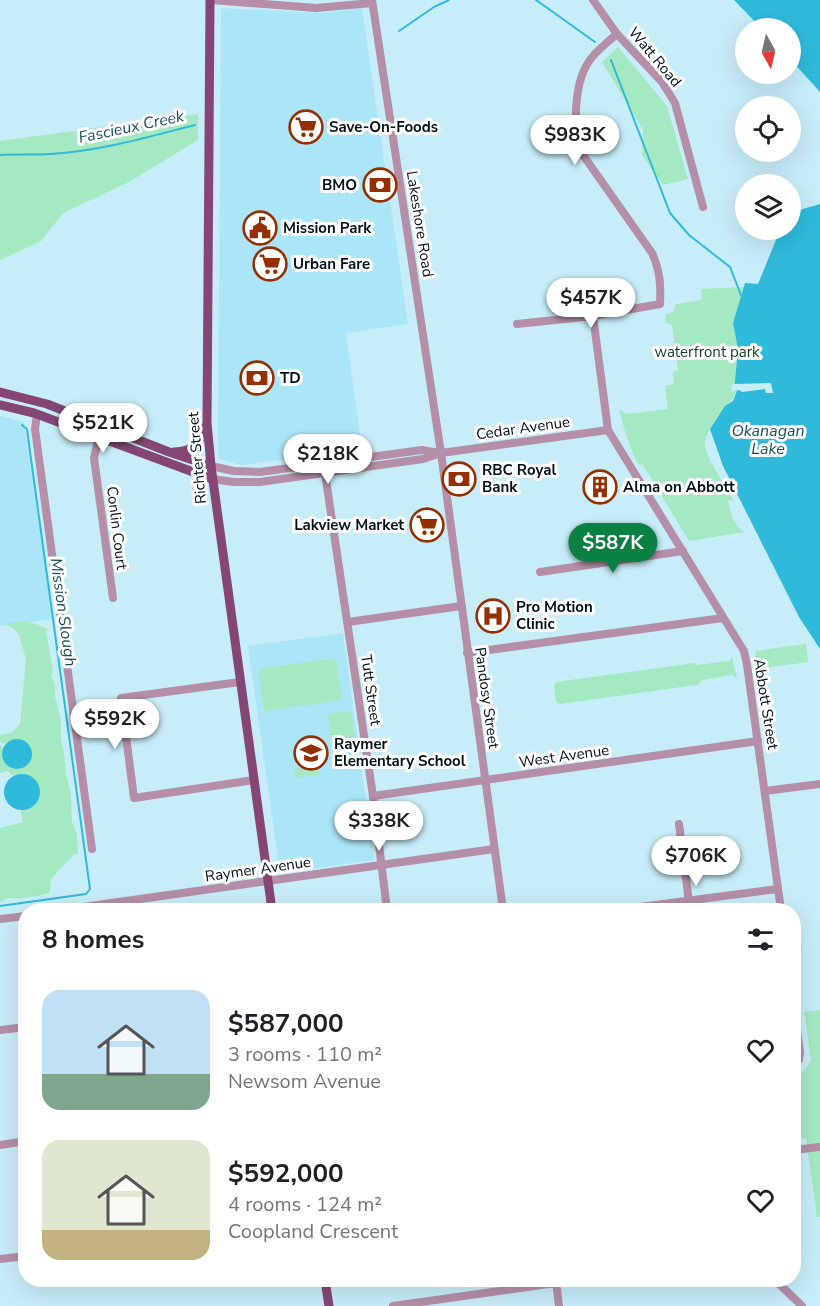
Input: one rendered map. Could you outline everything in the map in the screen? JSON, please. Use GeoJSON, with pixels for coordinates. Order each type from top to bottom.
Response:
{"type":"FeatureCollection","features":[{"type":"Feature","properties":{"kind":"main road","name":"Richter Street"},"geometry":{"type":"LineString","coordinates":[[211,0],[207,423],[212,478],[272,903]]}},
{"type":"Feature","properties":{"kind":"main road"},"geometry":{"type":"LineString","coordinates":[[0,392],[47,404],[211,466]]}},
{"type":"Feature","properties":{"kind":"main road"},"geometry":{"type":"LineString","coordinates":[[0,405],[38,414],[97,438],[212,478]]}},
{"type":"Feature","properties":{"kind":"main road"},"geometry":{"type":"LineString","coordinates":[[169,452],[184,452],[195,446],[207,423]]}},
{"type":"Feature","properties":{"kind":"main road"},"geometry":{"type":"LineString","coordinates":[[326,1287],[329,1306]]}},
{"type":"Feature","properties":{"kind":"street"},"geometry":{"type":"LineString","coordinates":[[211,0],[316,8],[372,2]]}},
{"type":"Feature","properties":{"kind":"street","name":"Watt Road"},"geometry":{"type":"LineString","coordinates":[[593,0],[617,33],[662,82],[675,103],[703,207]]}},
{"type":"Feature","properties":{"kind":"street","name":"Lakeshore Road"},"geometry":{"type":"LineString","coordinates":[[372,2],[441,453]]}},
{"type":"Feature","properties":{"kind":"street"},"geometry":{"type":"LineString","coordinates":[[518,324],[593,316],[660,304],[661,280],[652,253],[583,155],[578,144],[576,106],[582,74],[592,57],[617,33]]}},
{"type":"Feature","properties":{"kind":"street"},"geometry":{"type":"LineString","coordinates":[[593,316],[608,430]]}},
{"type":"Feature","properties":{"kind":"street"},"geometry":{"type":"LineString","coordinates":[[38,414],[35,429],[92,849]]}},
{"type":"Feature","properties":{"kind":"street","name":"Conlin Court"},"geometry":{"type":"LineString","coordinates":[[101,426],[94,458],[113,598]]}},
{"type":"Feature","properties":{"kind":"street","name":"Cedar Avenue"},"geometry":{"type":"LineString","coordinates":[[441,453],[608,430]]}},
{"type":"Feature","properties":{"kind":"street","name":"Abbott Street"},"geometry":{"type":"LineString","coordinates":[[608,430],[744,651],[780,903]]}},
{"type":"Feature","properties":{"kind":"street"},"geometry":{"type":"LineString","coordinates":[[211,466],[234,471],[260,472],[423,450],[441,453]]}},
{"type":"Feature","properties":{"kind":"street"},"geometry":{"type":"LineString","coordinates":[[212,478],[234,482],[260,482],[423,459],[441,453]]}},
{"type":"Feature","properties":{"kind":"street","name":"Pandosy Street"},"geometry":{"type":"LineString","coordinates":[[441,453],[502,903]]}},
{"type":"Feature","properties":{"kind":"street","name":"Tutt Street"},"geometry":{"type":"LineString","coordinates":[[325,473],[373,796],[386,903]]}},
{"type":"Feature","properties":{"kind":"street"},"geometry":{"type":"LineString","coordinates":[[540,572],[683,551]]}},
{"type":"Feature","properties":{"kind":"street"},"geometry":{"type":"LineString","coordinates":[[348,622],[460,606]]}},
{"type":"Feature","properties":{"kind":"street"},"geometry":{"type":"LineString","coordinates":[[467,653],[723,618]]}},
{"type":"Feature","properties":{"kind":"street"},"geometry":{"type":"LineString","coordinates":[[240,682],[121,698],[134,798],[254,780]]}},
{"type":"Feature","properties":{"kind":"street","name":"West Avenue"},"geometry":{"type":"LineString","coordinates":[[373,796],[758,741]]}},
{"type":"Feature","properties":{"kind":"street"},"geometry":{"type":"LineString","coordinates":[[765,791],[820,784]]}},
{"type":"Feature","properties":{"kind":"street"},"geometry":{"type":"LineString","coordinates":[[679,824],[688,901]]}},
{"type":"Feature","properties":{"kind":"street","name":"Raymer Avenue"},"geometry":{"type":"LineString","coordinates":[[114,903],[494,849]]}},
{"type":"Feature","properties":{"kind":"street"},"geometry":{"type":"LineString","coordinates":[[672,903],[778,889]]}},
{"type":"Feature","properties":{"kind":"street"},"geometry":{"type":"LineString","coordinates":[[0,919],[18,917]]}},
{"type":"Feature","properties":{"kind":"street"},"geometry":{"type":"LineString","coordinates":[[0,1030],[18,1027]]}},
{"type":"Feature","properties":{"kind":"street"},"geometry":{"type":"LineString","coordinates":[[0,1145],[18,1142]]}},
{"type":"Feature","properties":{"kind":"street"},"geometry":{"type":"LineString","coordinates":[[801,1149],[819,1147]]}},
{"type":"Feature","properties":{"kind":"street"},"geometry":{"type":"LineString","coordinates":[[0,1259],[18,1257]]}},
{"type":"Feature","properties":{"kind":"street"},"geometry":{"type":"LineString","coordinates":[[393,1306],[517,1287]]}},
{"type":"Feature","properties":{"kind":"street"},"geometry":{"type":"LineString","coordinates":[[557,1287],[559,1306]]}},
{"type":"Feature","properties":{"kind":"street"},"geometry":{"type":"LineString","coordinates":[[782,1287],[802,1306]]}},
{"type":"Feature","properties":{"kind":"shaded area"},"geometry":{"type":"Polygon","coordinates":[[[221,8],[323,13],[362,8],[408,324],[346,333],[362,449],[242,465],[219,459],[221,8]]]}},
{"type":"Feature","properties":{"kind":"shaded area"},"geometry":{"type":"Polygon","coordinates":[[[0,416],[24,422],[53,619],[0,626],[0,416]]]}},
{"type":"Feature","properties":{"kind":"shaded area","name":"Raymer Elementary School"},"geometry":{"type":"Polygon","coordinates":[[[343,633],[374,860],[280,873],[248,646],[343,633]]]}},
{"type":"Feature","properties":{"kind":"green space"},"geometry":{"type":"Polygon","coordinates":[[[618,47],[667,106],[688,179],[663,185],[642,155],[643,130],[602,62],[618,47]]]}},
{"type":"Feature","properties":{"kind":"green space"},"geometry":{"type":"Polygon","coordinates":[[[198,114],[198,140],[127,183],[63,213],[41,241],[0,260],[0,141],[198,114]]]}},
{"type":"Feature","properties":{"kind":"green space","name":"waterfront park"},"geometry":{"type":"Polygon","coordinates":[[[744,287],[733,323],[738,349],[734,391],[737,391],[711,427],[705,441],[708,455],[733,500],[728,501],[733,518],[744,532],[689,541],[643,465],[638,464],[619,409],[627,414],[668,409],[665,386],[674,384],[673,372],[678,370],[672,325],[666,323],[665,315],[673,312],[676,304],[702,300],[701,289],[744,287]]]}},
{"type":"Feature","properties":{"kind":"green space"},"geometry":{"type":"Polygon","coordinates":[[[27,621],[48,629],[46,632],[53,670],[51,676],[55,684],[55,697],[61,720],[61,740],[71,794],[72,822],[77,834],[78,854],[73,855],[51,879],[50,892],[30,897],[9,898],[0,902],[0,828],[23,822],[20,809],[24,809],[17,775],[13,776],[8,771],[0,773],[0,745],[8,766],[9,742],[7,744],[0,742],[0,735],[11,733],[20,724],[26,659],[19,635],[12,627],[4,624],[27,621]]]}},
{"type":"Feature","properties":{"kind":"green space"},"geometry":{"type":"Polygon","coordinates":[[[806,644],[808,662],[757,669],[755,651],[806,644]]]}},
{"type":"Feature","properties":{"kind":"green space"},"geometry":{"type":"Polygon","coordinates":[[[732,656],[737,679],[732,675],[702,680],[698,685],[560,704],[556,702],[554,686],[556,682],[695,663],[696,665],[729,661],[732,656]]]}},
{"type":"Feature","properties":{"kind":"green space"},"geometry":{"type":"Polygon","coordinates":[[[336,658],[342,700],[264,711],[258,669],[336,658]]]}},
{"type":"Feature","properties":{"kind":"green space"},"geometry":{"type":"Polygon","coordinates":[[[351,711],[355,742],[332,745],[328,714],[351,711]]]}},
{"type":"Feature","properties":{"kind":"green space"},"geometry":{"type":"Polygon","coordinates":[[[318,765],[319,774],[295,778],[294,769],[318,765]]]}},
{"type":"Feature","properties":{"kind":"green space"},"geometry":{"type":"Polygon","coordinates":[[[820,1010],[820,1217],[817,1217],[806,1138],[801,1138],[801,1073],[811,1061],[803,1012],[820,1010]]]}},
{"type":"Feature","properties":{"kind":"water"},"geometry":{"type":"Polygon","coordinates":[[[734,0],[820,0],[820,92],[801,71],[801,18],[751,18],[734,0]]]}},
{"type":"Feature","properties":{"kind":"water","name":"Okanagan Lake"},"geometry":{"type":"Polygon","coordinates":[[[820,204],[820,649],[799,617],[723,466],[710,429],[725,406],[733,401],[737,391],[734,391],[738,349],[733,323],[745,283],[758,284],[776,240],[801,240],[801,210],[820,204]]]}},
{"type":"Feature","properties":{"kind":"water"},"geometry":{"type":"Polygon","coordinates":[[[17,739],[27,744],[32,754],[27,764],[17,769],[7,764],[2,754],[7,744],[17,739]]]}},
{"type":"Feature","properties":{"kind":"water"},"geometry":{"type":"Polygon","coordinates":[[[22,774],[34,780],[40,792],[34,804],[22,810],[10,804],[4,792],[10,780],[22,774]]]}},
{"type":"Feature","properties":{"kind":"pier"},"geometry":{"type":"Polygon","coordinates":[[[771,383],[773,393],[766,393],[765,389],[731,392],[732,384],[771,383]]]}},
{"type":"Feature","properties":{"kind":"waterway","name":"Fascieux Creek"},"geometry":{"type":"LineString","coordinates":[[399,31],[434,7],[449,0]]}},
{"type":"Feature","properties":{"kind":"waterway","name":"Fascieux Creek"},"geometry":{"type":"LineString","coordinates":[[536,0],[595,42]]}},
{"type":"Feature","properties":{"kind":"waterway","name":"Fascieux Creek"},"geometry":{"type":"LineString","coordinates":[[611,60],[670,213],[689,235],[730,267],[741,295]]}},
{"type":"Feature","properties":{"kind":"waterway","name":"Fascieux Creek"},"geometry":{"type":"LineString","coordinates":[[0,155],[51,154],[88,150],[195,125]]}},
{"type":"Feature","properties":{"kind":"waterway","name":"Mission Slough"},"geometry":{"type":"LineString","coordinates":[[22,425],[27,429],[90,889],[86,894],[22,903]]}},
{"type":"Feature","properties":{"kind":"waterway","name":"Mission Slough"},"geometry":{"type":"LineString","coordinates":[[0,906],[18,903]]}},
{"type":"Feature","properties":{"kind":"place","name":"Save-On-Foods"},"geometry":{"type":"Point","coordinates":[306,127]}},
{"type":"Feature","properties":{"kind":"place","name":"BMO"},"geometry":{"type":"Point","coordinates":[380,185]}},
{"type":"Feature","properties":{"kind":"place","name":"Mission Park"},"geometry":{"type":"Point","coordinates":[260,228]}},
{"type":"Feature","properties":{"kind":"place","name":"Urban Fare"},"geometry":{"type":"Point","coordinates":[270,264]}},
{"type":"Feature","properties":{"kind":"place","name":"TD"},"geometry":{"type":"Point","coordinates":[257,378]}},
{"type":"Feature","properties":{"kind":"place","name":"RBC Royal Bank"},"geometry":{"type":"Point","coordinates":[459,479]}},
{"type":"Feature","properties":{"kind":"place","name":"Alma on Abbott"},"geometry":{"type":"Point","coordinates":[600,487]}},
{"type":"Feature","properties":{"kind":"place","name":"Lakview Market"},"geometry":{"type":"Point","coordinates":[427,525]}},
{"type":"Feature","properties":{"kind":"place","name":"Pro Motion Clinic"},"geometry":{"type":"Point","coordinates":[493,616]}},
{"type":"Feature","properties":{"kind":"place","name":"Raymer Elementary School"},"geometry":{"type":"Point","coordinates":[311,753]}}]}
